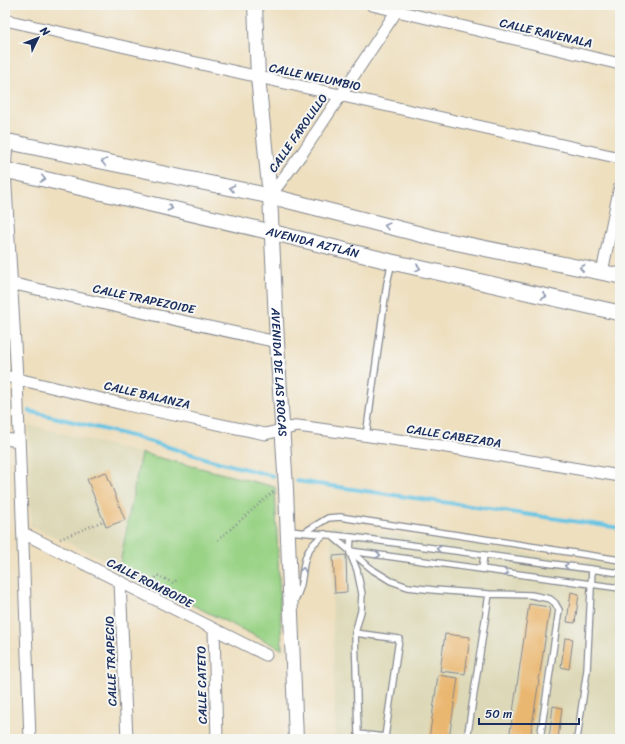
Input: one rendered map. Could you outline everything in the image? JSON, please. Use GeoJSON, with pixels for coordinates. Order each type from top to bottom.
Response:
{"type":"FeatureCollection","features":[{"type":"Feature","properties":{"kind":"main road"},"geometry":{"type":"LineString","coordinates":[[6,142],[270,196],[439,239],[620,276]]}},
{"type":"Feature","properties":{"kind":"main road","name":"AVENIDA AZTLÁN"},"geometry":{"type":"LineString","coordinates":[[5,170],[271,232],[392,262],[620,313]]}},
{"type":"Feature","properties":{"kind":"street","name":"AVENIDA DE LAS ROCAS"},"geometry":{"type":"LineString","coordinates":[[255,5],[258,77],[270,196],[286,488],[296,739]]}},
{"type":"Feature","properties":{"kind":"street","name":"CALLE RAVENALA"},"geometry":{"type":"LineString","coordinates":[[372,5],[398,8],[620,64]]}},
{"type":"Feature","properties":{"kind":"street","name":"CALLE FAROLILLO"},"geometry":{"type":"LineString","coordinates":[[270,196],[303,152],[398,8]]}},
{"type":"Feature","properties":{"kind":"street","name":"CALLE NELUMBIO"},"geometry":{"type":"LineString","coordinates":[[5,20],[620,158]]}},
{"type":"Feature","properties":{"kind":"street"},"geometry":{"type":"LineString","coordinates":[[6,142],[5,170],[8,283],[18,420],[30,739]]}},
{"type":"Feature","properties":{"kind":"street"},"geometry":{"type":"LineString","coordinates":[[602,272],[620,186]]}},
{"type":"Feature","properties":{"kind":"street","name":"CALLE TRAPEZOIDE"},"geometry":{"type":"LineString","coordinates":[[8,283],[277,342]]}},
{"type":"Feature","properties":{"kind":"street","name":"CALLE BALANZA"},"geometry":{"type":"LineString","coordinates":[[5,376],[16,383],[264,434],[283,430]]}},
{"type":"Feature","properties":{"kind":"street","name":"CALLE CABEZADA"},"geometry":{"type":"LineString","coordinates":[[283,430],[298,426],[442,446],[620,476]]}},
{"type":"Feature","properties":{"kind":"street"},"geometry":{"type":"LineString","coordinates":[[5,439],[19,441]]}},
{"type":"Feature","properties":{"kind":"street","name":"CALLE ROMBOIDE"},"geometry":{"type":"LineString","coordinates":[[23,533],[266,655]]}},
{"type":"Feature","properties":{"kind":"street","name":"CALLE TRAPECIO"},"geometry":{"type":"LineString","coordinates":[[120,582],[127,739]]}},
{"type":"Feature","properties":{"kind":"street","name":"CALLE CATETO"},"geometry":{"type":"LineString","coordinates":[[214,630],[217,739]]}},
{"type":"Feature","properties":{"kind":"lane"},"geometry":{"type":"LineString","coordinates":[[366,436],[387,283],[392,262]]}},
{"type":"Feature","properties":{"kind":"lane"},"geometry":{"type":"LineString","coordinates":[[305,532],[328,518],[340,517],[620,560]]}},
{"type":"Feature","properties":{"kind":"lane"},"geometry":{"type":"LineString","coordinates":[[288,531],[351,537],[620,573]]}},
{"type":"Feature","properties":{"kind":"lane"},"geometry":{"type":"LineString","coordinates":[[291,606],[297,597],[300,588],[306,554],[311,546],[328,535]]}},
{"type":"Feature","properties":{"kind":"lane"},"geometry":{"type":"LineString","coordinates":[[328,535],[373,570],[391,581],[408,587],[489,594],[531,594],[550,599],[558,610],[540,739]]}},
{"type":"Feature","properties":{"kind":"lane"},"geometry":{"type":"LineString","coordinates":[[351,537],[350,551],[357,570],[362,594],[361,611],[355,633],[358,734],[385,738],[399,639],[355,633]]}},
{"type":"Feature","properties":{"kind":"lane"},"geometry":{"type":"LineString","coordinates":[[350,551],[620,588]]}},
{"type":"Feature","properties":{"kind":"lane"},"geometry":{"type":"LineString","coordinates":[[482,569],[484,555]]}},
{"type":"Feature","properties":{"kind":"lane"},"geometry":{"type":"LineString","coordinates":[[578,739],[587,670],[592,569]]}},
{"type":"Feature","properties":{"kind":"lane"},"geometry":{"type":"LineString","coordinates":[[467,739],[489,594]]}},
{"type":"Feature","properties":{"kind":"path"},"geometry":{"type":"LineString","coordinates":[[218,540],[276,489],[286,488]]}},
{"type":"Feature","properties":{"kind":"path"},"geometry":{"type":"LineString","coordinates":[[47,545],[103,521]]}},
{"type":"Feature","properties":{"kind":"path"},"geometry":{"type":"LineString","coordinates":[[147,595],[157,575],[173,583],[178,579]]}},
{"type":"Feature","properties":{"kind":"shaded area"},"geometry":{"type":"Polygon","coordinates":[[[29,425],[141,453],[119,566],[31,526],[29,425]]]}},
{"type":"Feature","properties":{"kind":"shaded area"},"geometry":{"type":"Polygon","coordinates":[[[331,525],[620,566],[620,739],[335,739],[331,525]]]}},
{"type":"Feature","properties":{"kind":"green space"},"geometry":{"type":"Polygon","coordinates":[[[141,453],[275,487],[282,649],[119,569],[141,453]]]}},
{"type":"Feature","properties":{"kind":"building"},"geometry":{"type":"Polygon","coordinates":[[[106,472],[125,520],[106,527],[87,479],[106,472]]]}},
{"type":"Feature","properties":{"kind":"building"},"geometry":{"type":"Polygon","coordinates":[[[346,555],[347,592],[335,593],[333,556],[346,555]]]}},
{"type":"Feature","properties":{"kind":"building"},"geometry":{"type":"Polygon","coordinates":[[[571,592],[579,594],[575,623],[567,622],[571,592]]]}},
{"type":"Feature","properties":{"kind":"building"},"geometry":{"type":"Polygon","coordinates":[[[529,604],[550,607],[530,739],[509,739],[529,604]]]}},
{"type":"Feature","properties":{"kind":"building"},"geometry":{"type":"Polygon","coordinates":[[[445,634],[470,637],[465,674],[440,671],[445,634]]]}},
{"type":"Feature","properties":{"kind":"building"},"geometry":{"type":"Polygon","coordinates":[[[565,638],[573,639],[569,669],[561,667],[565,638]]]}},
{"type":"Feature","properties":{"kind":"building"},"geometry":{"type":"Polygon","coordinates":[[[438,675],[458,678],[449,739],[429,739],[438,675]]]}},
{"type":"Feature","properties":{"kind":"building"},"geometry":{"type":"Polygon","coordinates":[[[553,706],[562,708],[558,739],[549,739],[553,706]]]}},
{"type":"Feature","properties":{"kind":"building"},"geometry":{"type":"Polygon","coordinates":[[[619,718],[620,739],[616,739],[619,718]]]}},
{"type":"Feature","properties":{"kind":"waterway"},"geometry":{"type":"LineString","coordinates":[[29,411],[135,437],[211,460],[273,476]]}},
{"type":"Feature","properties":{"kind":"waterway"},"geometry":{"type":"LineString","coordinates":[[297,481],[620,528]]}}]}
